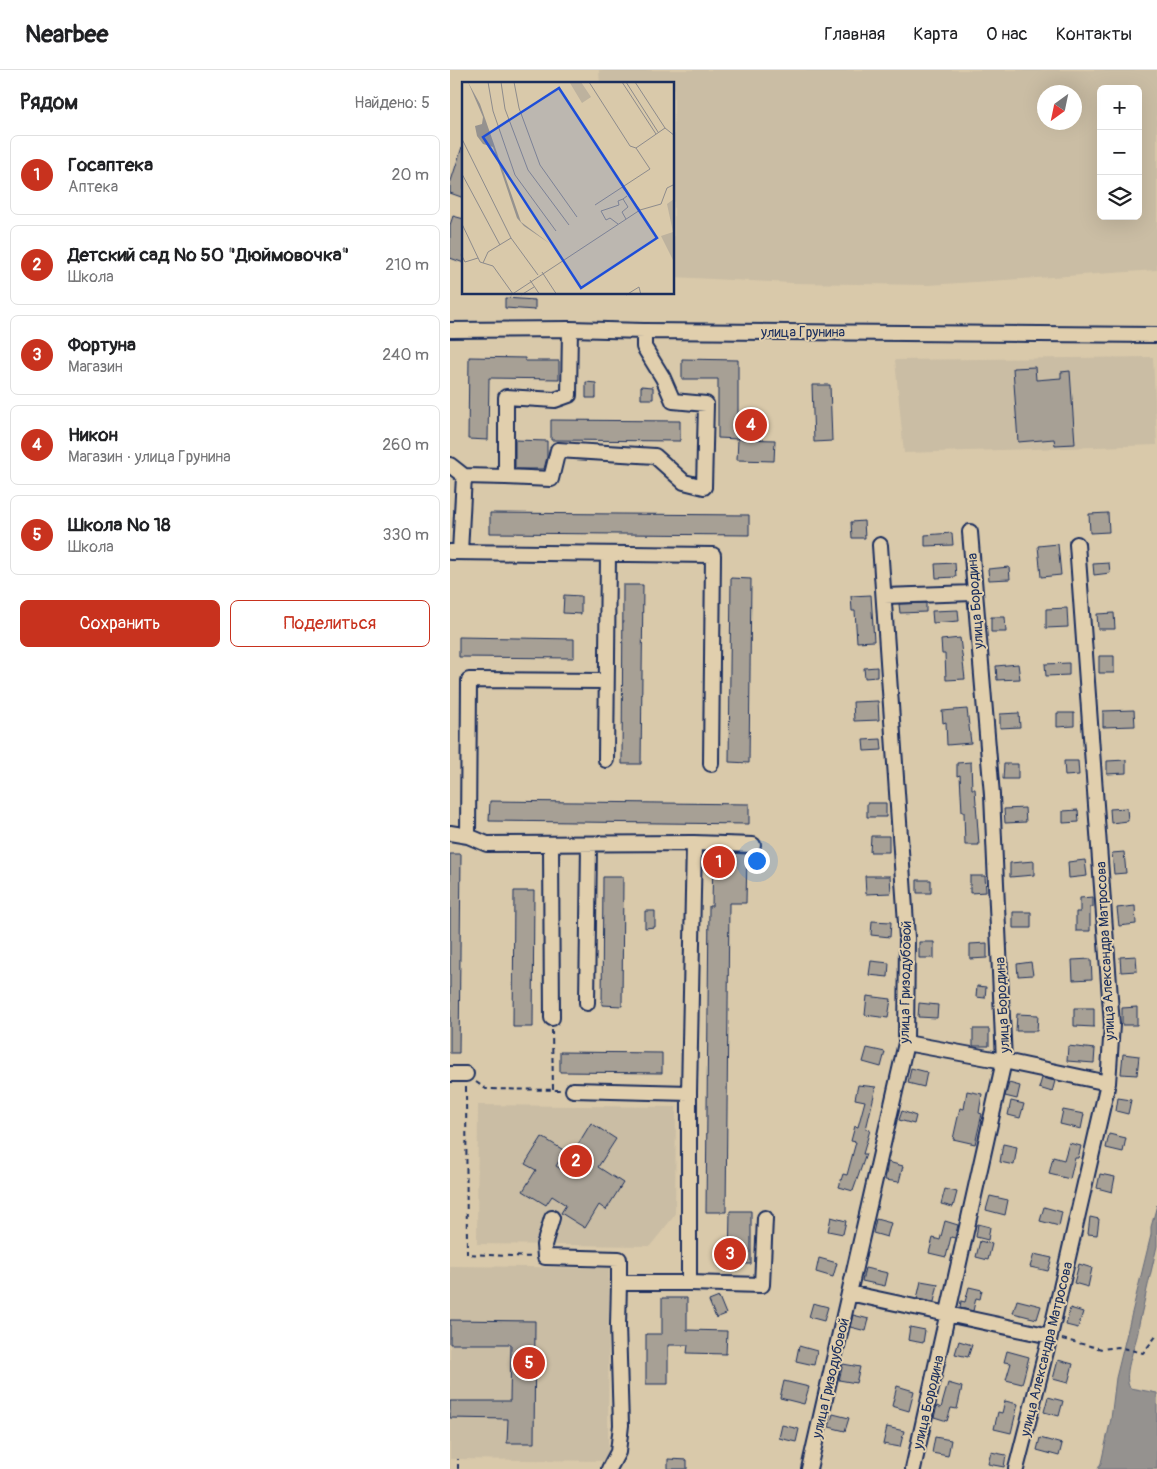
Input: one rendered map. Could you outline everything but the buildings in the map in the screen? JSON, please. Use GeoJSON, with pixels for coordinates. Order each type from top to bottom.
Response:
{"type":"FeatureCollection","features":[{"type":"Feature","properties":{"kind":"street","name":"улица Грунина"},"geometry":{"type":"LineString","coordinates":[[450,330],[570,328],[644,331],[1157,334]]}},
{"type":"Feature","properties":{"kind":"street"},"geometry":{"type":"LineString","coordinates":[[506,477],[506,397],[555,400],[569,395],[570,328]]}},
{"type":"Feature","properties":{"kind":"street"},"geometry":{"type":"LineString","coordinates":[[450,465],[464,476],[551,479],[558,450],[655,456],[684,482],[704,487],[706,404],[673,400],[644,346],[644,331]]}},
{"type":"Feature","properties":{"kind":"street"},"geometry":{"type":"LineString","coordinates":[[464,476],[455,552],[713,555],[711,764]]}},
{"type":"Feature","properties":{"kind":"street","name":"улица Бородина"},"geometry":{"type":"LineString","coordinates":[[913,1469],[1004,1061],[992,795],[970,532]]}},
{"type":"Feature","properties":{"kind":"street","name":"улица Александра Матросова"},"geometry":{"type":"LineString","coordinates":[[1016,1469],[1050,1336],[1108,1083],[1112,1025],[1077,544]]}},
{"type":"Feature","properties":{"kind":"street","name":"улица Гризодубовой"},"geometry":{"type":"LineString","coordinates":[[809,1469],[906,1043],[907,938],[880,545]]}},
{"type":"Feature","properties":{"kind":"street"},"geometry":{"type":"LineString","coordinates":[[606,760],[608,554]]}},
{"type":"Feature","properties":{"kind":"street"},"geometry":{"type":"LineString","coordinates":[[884,596],[974,593]]}},
{"type":"Feature","properties":{"kind":"street"},"geometry":{"type":"LineString","coordinates":[[468,836],[470,680],[606,681]]}},
{"type":"Feature","properties":{"kind":"street"},"geometry":{"type":"LineString","coordinates":[[450,833],[468,836],[487,844],[694,843],[753,845]]}},
{"type":"Feature","properties":{"kind":"street"},"geometry":{"type":"LineString","coordinates":[[688,1282],[689,1093],[694,843]]}},
{"type":"Feature","properties":{"kind":"street"},"geometry":{"type":"LineString","coordinates":[[551,844],[552,1018]]}},
{"type":"Feature","properties":{"kind":"street"},"geometry":{"type":"LineString","coordinates":[[587,1003],[589,844]]}},
{"type":"Feature","properties":{"kind":"street"},"geometry":{"type":"LineString","coordinates":[[906,1043],[1108,1083]]}},
{"type":"Feature","properties":{"kind":"street"},"geometry":{"type":"LineString","coordinates":[[450,1074],[466,1074]]}},
{"type":"Feature","properties":{"kind":"street"},"geometry":{"type":"LineString","coordinates":[[573,1090],[689,1093]]}},
{"type":"Feature","properties":{"kind":"street"},"geometry":{"type":"LineString","coordinates":[[552,1218],[544,1245],[545,1257],[619,1259],[618,1325],[621,1425],[618,1452],[609,1469]]}},
{"type":"Feature","properties":{"kind":"street"},"geometry":{"type":"LineString","coordinates":[[619,1283],[688,1282],[762,1285],[765,1218]]}},
{"type":"Feature","properties":{"kind":"street"},"geometry":{"type":"LineString","coordinates":[[849,1294],[1050,1336]]}},
{"type":"Feature","properties":{"kind":"path"},"geometry":{"type":"LineString","coordinates":[[552,1018],[552,1090]]}},
{"type":"Feature","properties":{"kind":"path"},"geometry":{"type":"LineString","coordinates":[[466,1074],[486,1089],[573,1090]]}},
{"type":"Feature","properties":{"kind":"path"},"geometry":{"type":"LineString","coordinates":[[466,1074],[467,1254],[545,1257]]}},
{"type":"Feature","properties":{"kind":"path"},"geometry":{"type":"LineString","coordinates":[[1050,1336],[1102,1350],[1118,1347],[1143,1352],[1157,1335]]}},
{"type":"Feature","properties":{"kind":"path"},"geometry":{"type":"LineString","coordinates":[[458,1459],[458,1469]]}},
{"type":"Feature","properties":{"kind":"shaded area"},"geometry":{"type":"Polygon","coordinates":[[[599,70],[1157,70],[1157,270],[929,285],[792,283],[675,277],[675,82],[600,82],[599,70]]]}},
{"type":"Feature","properties":{"kind":"shaded area"},"geometry":{"type":"Polygon","coordinates":[[[1153,357],[1157,445],[904,453],[895,360],[1153,357]]]}},
{"type":"Feature","properties":{"kind":"shaded area"},"geometry":{"type":"Polygon","coordinates":[[[478,1105],[676,1107],[675,1215],[650,1246],[477,1244],[478,1105]]]}},
{"type":"Feature","properties":{"kind":"shaded area"},"geometry":{"type":"Polygon","coordinates":[[[1157,1205],[1157,1246],[1129,1366],[1128,1382],[1130,1388],[1157,1393],[1157,1469],[1098,1469],[1111,1419],[1116,1378],[1157,1205]]]}},
{"type":"Feature","properties":{"kind":"shaded area"},"geometry":{"type":"Polygon","coordinates":[[[450,1266],[609,1268],[608,1461],[450,1459],[450,1266]]]}},
{"type":"Feature","properties":{"kind":"place","name":"Никон"},"geometry":{"type":"Point","coordinates":[751,425]}},
{"type":"Feature","properties":{"kind":"place","name":"Госаптека"},"geometry":{"type":"Point","coordinates":[719,862]}},
{"type":"Feature","properties":{"kind":"place","name":"Детский сад № 50 \"Дюймовочка\""},"geometry":{"type":"Point","coordinates":[576,1161]}},
{"type":"Feature","properties":{"kind":"place","name":"Фортуна"},"geometry":{"type":"Point","coordinates":[730,1254]}},
{"type":"Feature","properties":{"kind":"place","name":"Школа № 18"},"geometry":{"type":"Point","coordinates":[529,1363]}}]}
